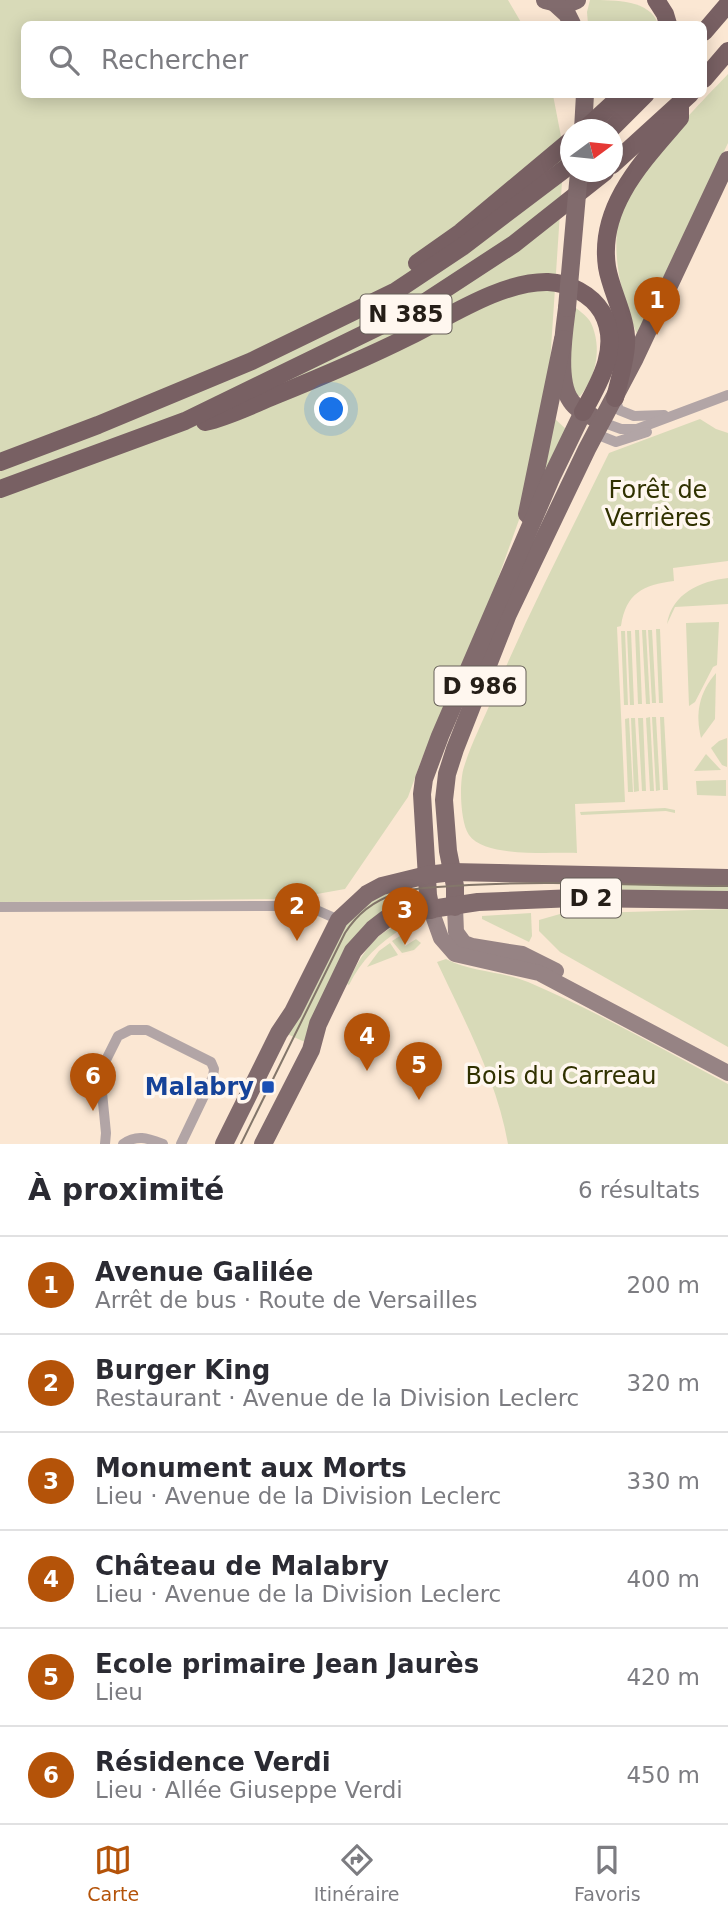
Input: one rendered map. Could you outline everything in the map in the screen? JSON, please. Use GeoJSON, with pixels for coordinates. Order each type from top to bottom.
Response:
{"type":"FeatureCollection","features":[{"type":"Feature","properties":{"kind":"highway"},"geometry":{"type":"LineString","coordinates":[[656,0],[667,21]]}},
{"type":"Feature","properties":{"kind":"highway"},"geometry":{"type":"LineString","coordinates":[[707,29],[728,5]]}},
{"type":"Feature","properties":{"kind":"highway"},"geometry":{"type":"LineString","coordinates":[[707,76],[728,51]]}},
{"type":"Feature","properties":{"kind":"highway"},"geometry":{"type":"LineString","coordinates":[[591,119],[618,98]]}},
{"type":"Feature","properties":{"kind":"highway"},"geometry":{"type":"LineString","coordinates":[[621,119],[642,98]]}},
{"type":"Feature","properties":{"kind":"highway"},"geometry":{"type":"LineString","coordinates":[[623,155],[685,100]]}},
{"type":"Feature","properties":{"kind":"highway"},"geometry":{"type":"LineString","coordinates":[[615,398],[626,345],[607,267],[610,223],[622,191],[680,118],[685,100]]}},
{"type":"Feature","properties":{"kind":"highway"},"geometry":{"type":"LineString","coordinates":[[333,322],[344,308],[387,283],[461,232],[560,149]]}},
{"type":"Feature","properties":{"kind":"highway","name":"N 385"},"geometry":{"type":"LineString","coordinates":[[0,462],[252,361],[396,291],[462,247],[560,173]]}},
{"type":"Feature","properties":{"kind":"highway","name":"N 385"},"geometry":{"type":"LineString","coordinates":[[0,489],[185,421],[413,310],[514,244],[592,182]]}},
{"type":"Feature","properties":{"kind":"highway"},"geometry":{"type":"LineString","coordinates":[[185,421],[207,422],[245,408],[359,362],[494,295],[524,285],[548,282],[566,286],[587,296],[601,311],[607,327],[607,359],[593,394],[579,419]]}},
{"type":"Feature","properties":{"kind":"main road"},"geometry":{"type":"LineString","coordinates":[[550,2],[565,5],[577,0]]}},
{"type":"Feature","properties":{"kind":"main road"},"geometry":{"type":"LineString","coordinates":[[583,0],[583,21]]}},
{"type":"Feature","properties":{"kind":"main road"},"geometry":{"type":"LineString","coordinates":[[550,2],[567,14],[570,21]]}},
{"type":"Feature","properties":{"kind":"main road"},"geometry":{"type":"LineString","coordinates":[[583,119],[585,98]]}},
{"type":"Feature","properties":{"kind":"main road","name":"D 986"},"geometry":{"type":"LineString","coordinates":[[452,872],[444,800],[447,774],[508,614],[728,160]]}},
{"type":"Feature","properties":{"kind":"main road"},"geometry":{"type":"LineString","coordinates":[[578,182],[563,339],[565,388],[579,419]]}},
{"type":"Feature","properties":{"kind":"main road"},"geometry":{"type":"LineString","coordinates":[[511,570],[528,511],[563,339]]}},
{"type":"Feature","properties":{"kind":"main road"},"geometry":{"type":"LineString","coordinates":[[555,372],[557,410],[562,419],[579,419],[599,428]]}},
{"type":"Feature","properties":{"kind":"main road"},"geometry":{"type":"LineString","coordinates":[[511,570],[579,419]]}},
{"type":"Feature","properties":{"kind":"main road","name":"D 986"},"geometry":{"type":"LineString","coordinates":[[427,875],[422,794],[430,762],[511,570]]}},
{"type":"Feature","properties":{"kind":"main road"},"geometry":{"type":"LineString","coordinates":[[224,1144],[339,920],[367,894],[382,886],[427,875],[452,872],[456,892],[457,936],[464,943],[513,952],[534,959],[728,1062]]}},
{"type":"Feature","properties":{"kind":"main road","name":"D 2"},"geometry":{"type":"LineString","coordinates":[[452,872],[728,878]]}},
{"type":"Feature","properties":{"kind":"main road"},"geometry":{"type":"LineString","coordinates":[[427,875],[434,918],[441,938],[454,954],[539,973],[728,1073]]}},
{"type":"Feature","properties":{"kind":"main road","name":"D 2"},"geometry":{"type":"LineString","coordinates":[[434,918],[455,916],[478,902],[575,898],[728,900]]}},
{"type":"Feature","properties":{"kind":"main road"},"geometry":{"type":"LineString","coordinates":[[263,1144],[311,1050],[318,1024],[353,951],[379,924],[405,913],[434,918]]}},
{"type":"Feature","properties":{"kind":"street"},"geometry":{"type":"LineString","coordinates":[[599,428],[637,429],[728,395]]}},
{"type":"Feature","properties":{"kind":"street"},"geometry":{"type":"LineString","coordinates":[[615,398],[619,410],[628,415],[661,416],[687,410]]}},
{"type":"Feature","properties":{"kind":"street"},"geometry":{"type":"LineString","coordinates":[[599,428],[613,441],[625,440],[671,423],[706,403]]}},
{"type":"Feature","properties":{"kind":"street"},"geometry":{"type":"LineString","coordinates":[[0,907],[281,906],[312,908],[339,920]]}},
{"type":"Feature","properties":{"kind":"street"},"geometry":{"type":"LineString","coordinates":[[105,1144],[100,1072],[118,1036],[130,1030],[147,1030],[211,1062],[214,1069],[214,1077],[181,1144]]}},
{"type":"Feature","properties":{"kind":"street"},"geometry":{"type":"LineString","coordinates":[[122,1144],[132,1138],[145,1137],[163,1144]]}},
{"type":"Feature","properties":{"kind":"green space"},"geometry":{"type":"Polygon","coordinates":[[[0,0],[508,0],[520,21],[21,21],[21,98],[554,98],[560,131],[562,182],[548,394],[520,517],[482,623],[421,761],[408,797],[345,889],[289,899],[0,902],[0,0]]]}},
{"type":"Feature","properties":{"kind":"green space"},"geometry":{"type":"Polygon","coordinates":[[[590,0],[621,1],[648,10],[656,21],[588,21],[590,0]]]}},
{"type":"Feature","properties":{"kind":"green space"},"geometry":{"type":"Polygon","coordinates":[[[728,74],[728,143],[637,334],[623,294],[618,266],[618,224],[624,205],[648,165],[728,74]]]}},
{"type":"Feature","properties":{"kind":"green space"},"geometry":{"type":"Polygon","coordinates":[[[576,308],[591,323],[597,351],[594,370],[580,396],[574,395],[569,377],[572,314],[576,308]]]}},
{"type":"Feature","properties":{"kind":"green space"},"geometry":{"type":"Polygon","coordinates":[[[555,419],[568,431],[531,519],[550,421],[555,419]]]}},
{"type":"Feature","properties":{"kind":"green space","name":"Forêt de Verrières"},"geometry":{"type":"Polygon","coordinates":[[[700,419],[728,433],[728,561],[673,568],[674,581],[653,585],[638,593],[627,606],[621,626],[617,627],[625,802],[575,804],[577,853],[503,851],[477,842],[466,829],[462,812],[461,782],[467,758],[519,637],[609,453],[700,419]]]}},
{"type":"Feature","properties":{"kind":"green space"},"geometry":{"type":"Polygon","coordinates":[[[728,578],[728,604],[675,607],[667,624],[675,604],[689,590],[728,578]]]}},
{"type":"Feature","properties":{"kind":"green space"},"geometry":{"type":"Polygon","coordinates":[[[719,622],[717,665],[713,667],[695,702],[689,706],[686,623],[719,622]]]}},
{"type":"Feature","properties":{"kind":"green space"},"geometry":{"type":"Polygon","coordinates":[[[656,629],[660,629],[663,703],[659,703],[656,629]]]}},
{"type":"Feature","properties":{"kind":"green space"},"geometry":{"type":"Polygon","coordinates":[[[635,630],[639,630],[642,704],[638,704],[635,630]]]}},
{"type":"Feature","properties":{"kind":"green space"},"geometry":{"type":"Polygon","coordinates":[[[642,630],[646,630],[650,704],[646,704],[642,630]]]}},
{"type":"Feature","properties":{"kind":"green space"},"geometry":{"type":"Polygon","coordinates":[[[648,630],[652,630],[656,703],[652,703],[648,630]]]}},
{"type":"Feature","properties":{"kind":"green space"},"geometry":{"type":"Polygon","coordinates":[[[621,631],[625,631],[628,705],[624,705],[621,631]]]}},
{"type":"Feature","properties":{"kind":"green space"},"geometry":{"type":"Polygon","coordinates":[[[627,631],[631,631],[634,705],[630,705],[627,631]]]}},
{"type":"Feature","properties":{"kind":"green space"},"geometry":{"type":"Polygon","coordinates":[[[716,673],[715,719],[701,738],[698,720],[700,704],[716,673]]]}},
{"type":"Feature","properties":{"kind":"green space"},"geometry":{"type":"Polygon","coordinates":[[[650,717],[654,791],[650,791],[646,718],[650,717]]]}},
{"type":"Feature","properties":{"kind":"green space"},"geometry":{"type":"Polygon","coordinates":[[[652,717],[656,717],[660,790],[656,791],[652,717]]]}},
{"type":"Feature","properties":{"kind":"green space"},"geometry":{"type":"Polygon","coordinates":[[[660,717],[664,717],[668,790],[663,790],[660,717]]]}},
{"type":"Feature","properties":{"kind":"green space"},"geometry":{"type":"Polygon","coordinates":[[[629,718],[633,792],[628,792],[625,719],[629,718]]]}},
{"type":"Feature","properties":{"kind":"green space"},"geometry":{"type":"Polygon","coordinates":[[[631,718],[635,718],[639,791],[634,792],[631,718]]]}},
{"type":"Feature","properties":{"kind":"green space"},"geometry":{"type":"Polygon","coordinates":[[[638,718],[643,718],[646,791],[642,791],[638,718]]]}},
{"type":"Feature","properties":{"kind":"green space"},"geometry":{"type":"Polygon","coordinates":[[[727,738],[727,767],[722,765],[711,748],[727,738]]]}},
{"type":"Feature","properties":{"kind":"green space"},"geometry":{"type":"Polygon","coordinates":[[[706,754],[721,770],[694,771],[706,754]]]}},
{"type":"Feature","properties":{"kind":"green space"},"geometry":{"type":"Polygon","coordinates":[[[726,780],[726,796],[697,795],[696,781],[726,780]]]}},
{"type":"Feature","properties":{"kind":"green space"},"geometry":{"type":"Polygon","coordinates":[[[665,808],[675,810],[675,813],[666,811],[581,815],[580,812],[665,808]]]}},
{"type":"Feature","properties":{"kind":"green space"},"geometry":{"type":"Polygon","coordinates":[[[580,880],[728,884],[728,896],[579,895],[580,880]]]}},
{"type":"Feature","properties":{"kind":"green space"},"geometry":{"type":"Polygon","coordinates":[[[399,887],[400,905],[377,915],[353,941],[307,1043],[285,1033],[334,939],[354,910],[399,887]]]}},
{"type":"Feature","properties":{"kind":"green space","name":"Bois du Carreau"},"geometry":{"type":"Polygon","coordinates":[[[728,909],[728,1047],[560,952],[539,931],[539,920],[560,914],[728,909]]]}},
{"type":"Feature","properties":{"kind":"green space"},"geometry":{"type":"Polygon","coordinates":[[[531,913],[532,936],[529,942],[482,919],[482,916],[531,913]]]}},
{"type":"Feature","properties":{"kind":"green space"},"geometry":{"type":"Polygon","coordinates":[[[402,924],[403,928],[372,953],[349,985],[347,984],[368,947],[383,933],[402,924]]]}},
{"type":"Feature","properties":{"kind":"green space"},"geometry":{"type":"Polygon","coordinates":[[[403,934],[405,946],[416,939],[421,943],[414,950],[402,953],[392,941],[403,934]]]}},
{"type":"Feature","properties":{"kind":"green space"},"geometry":{"type":"Polygon","coordinates":[[[390,943],[398,955],[367,967],[379,951],[390,943]]]}},
{"type":"Feature","properties":{"kind":"green space","name":"Bois du Carreau"},"geometry":{"type":"Polygon","coordinates":[[[446,959],[466,967],[528,982],[553,993],[728,1084],[728,1144],[508,1144],[488,1074],[437,962],[446,959]]]}},
{"type":"Feature","properties":{"kind":"tram line"},"geometry":{"type":"LineString","coordinates":[[241,1144],[345,933],[360,914],[380,900],[422,888],[501,884],[728,886]]}},
{"type":"Feature","properties":{"kind":"place","name":"Avenue Galilée"},"geometry":{"type":"Point","coordinates":[657,335]}},
{"type":"Feature","properties":{"kind":"place","name":"Burger King"},"geometry":{"type":"Point","coordinates":[297,941]}},
{"type":"Feature","properties":{"kind":"place","name":"Monument aux Morts"},"geometry":{"type":"Point","coordinates":[405,945]}},
{"type":"Feature","properties":{"kind":"place","name":"Château de Malabry"},"geometry":{"type":"Point","coordinates":[367,1071]}},
{"type":"Feature","properties":{"kind":"place","name":"Malabry"},"geometry":{"type":"Point","coordinates":[268,1087]}},
{"type":"Feature","properties":{"kind":"place","name":"Ecole primaire Jean Jaurès"},"geometry":{"type":"Point","coordinates":[419,1100]}},
{"type":"Feature","properties":{"kind":"place","name":"Résidence Verdi"},"geometry":{"type":"Point","coordinates":[93,1111]}}]}
